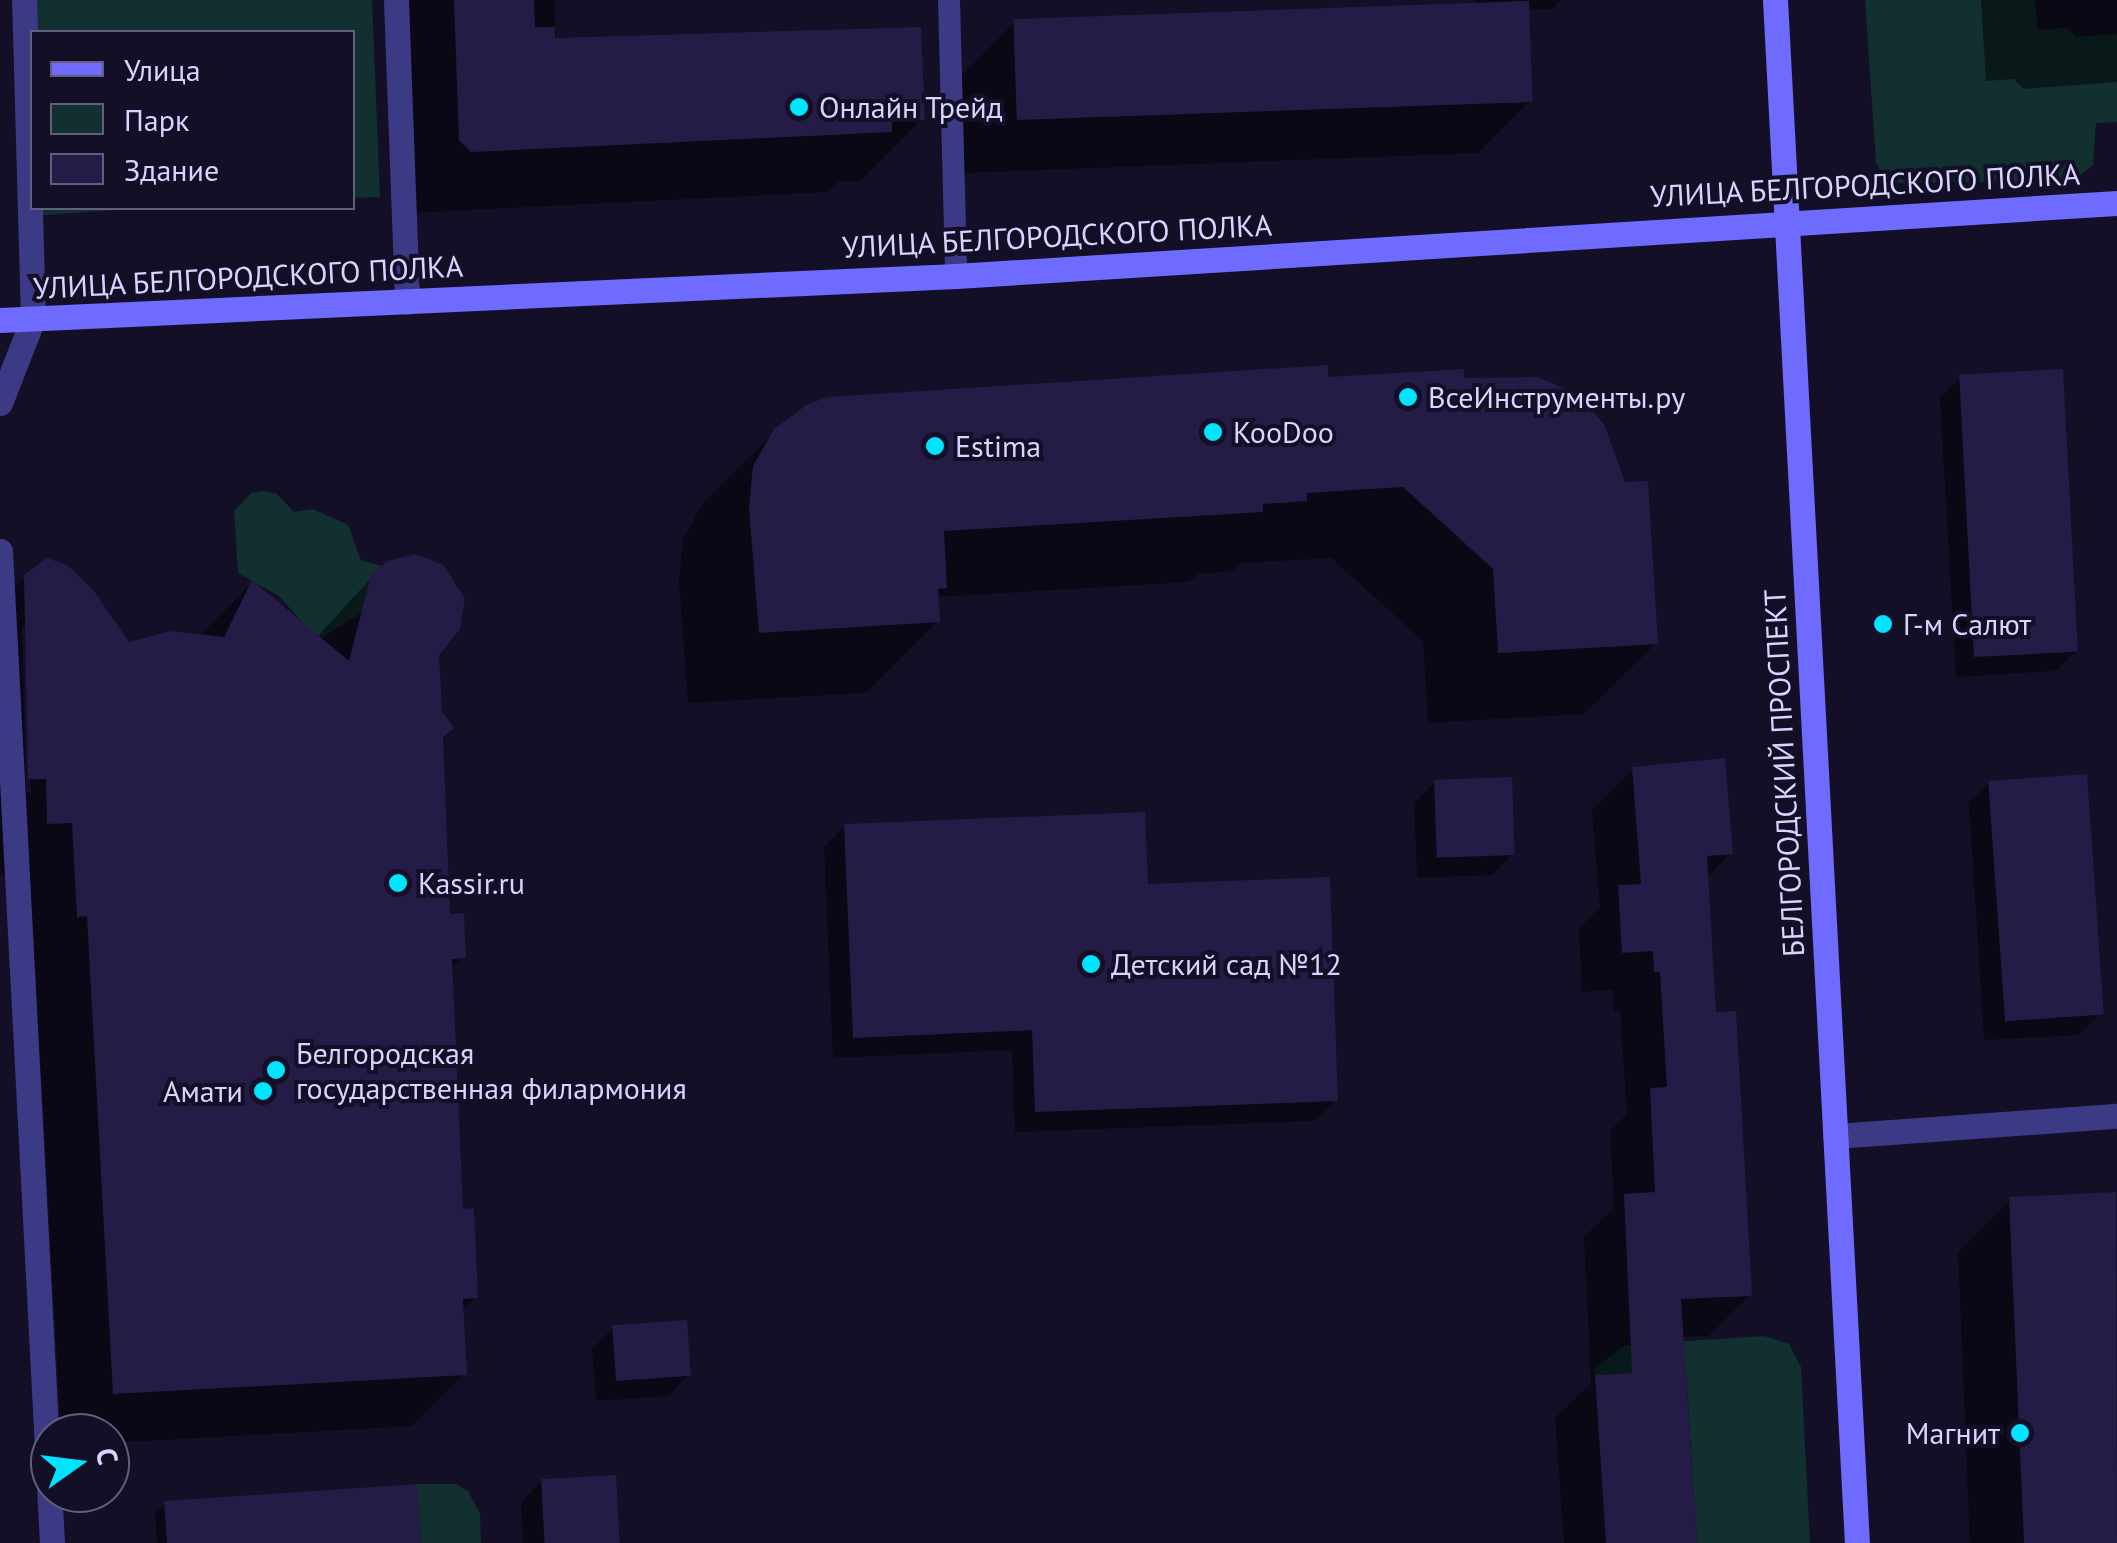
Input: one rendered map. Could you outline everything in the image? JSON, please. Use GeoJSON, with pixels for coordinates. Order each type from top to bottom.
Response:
{"type":"FeatureCollection","features":[{"type":"Feature","properties":{"kind":"main road","name":"БЕЛГОРОДСКИЙ ПРОСПЕКТ"},"geometry":{"type":"LineString","coordinates":[[1775,0],[1857,1543]]}},
{"type":"Feature","properties":{"kind":"main road","name":"УЛИЦА БЕЛГОРОДСКОГО ПОЛКА"},"geometry":{"type":"LineString","coordinates":[[0,320],[956,276],[2117,203]]}},
{"type":"Feature","properties":{"kind":"street"},"geometry":{"type":"LineString","coordinates":[[0,403],[32,318],[24,0]]}},
{"type":"Feature","properties":{"kind":"street"},"geometry":{"type":"LineString","coordinates":[[396,0],[407,302]]}},
{"type":"Feature","properties":{"kind":"street"},"geometry":{"type":"LineString","coordinates":[[0,551],[52,1543]]}},
{"type":"Feature","properties":{"kind":"street"},"geometry":{"type":"LineString","coordinates":[[1835,1136],[2117,1116]]}},
{"type":"Feature","properties":{"kind":"lane"},"geometry":{"type":"LineString","coordinates":[[950,0],[956,276]]}},
{"type":"Feature","properties":{"kind":"green space"},"geometry":{"type":"Polygon","coordinates":[[[27,0],[372,0],[380,197],[355,198],[355,30],[32,30],[27,0]]]}},
{"type":"Feature","properties":{"kind":"green space"},"geometry":{"type":"Polygon","coordinates":[[[1865,0],[2035,0],[2038,30],[2067,28],[2076,37],[2117,34],[2117,122],[2096,123],[2093,165],[2074,181],[1889,183],[1876,163],[1865,0]]]}},
{"type":"Feature","properties":{"kind":"green space"},"geometry":{"type":"Polygon","coordinates":[[[33,210],[116,210],[33,216],[33,210]]]}},
{"type":"Feature","properties":{"kind":"green space"},"geometry":{"type":"Polygon","coordinates":[[[251,493],[277,494],[294,512],[313,509],[348,525],[361,560],[382,566],[377,611],[361,613],[318,640],[279,596],[238,573],[234,511],[251,493]]]}},
{"type":"Feature","properties":{"kind":"green space"},"geometry":{"type":"Polygon","coordinates":[[[1764,1336],[1789,1344],[1801,1367],[1810,1543],[1697,1543],[1686,1370],[1595,1375],[1595,1368],[1625,1345],[1764,1336]]]}},
{"type":"Feature","properties":{"kind":"green space"},"geometry":{"type":"Polygon","coordinates":[[[417,1484],[456,1484],[468,1491],[480,1514],[481,1543],[421,1543],[417,1484]]]}},
{"type":"Feature","properties":{"kind":"building"},"geometry":{"type":"Polygon","coordinates":[[[454,0],[534,0],[535,27],[555,27],[555,38],[921,27],[925,120],[892,122],[892,132],[471,152],[459,140],[454,0]]]}},
{"type":"Feature","properties":{"kind":"building"},"geometry":{"type":"Polygon","coordinates":[[[1529,1],[1533,102],[1017,120],[1013,19],[1529,1]]]}},
{"type":"Feature","properties":{"kind":"building"},"geometry":{"type":"Polygon","coordinates":[[[1328,365],[1328,377],[1464,369],[1464,378],[1538,377],[1576,394],[1604,424],[1625,482],[1648,481],[1658,644],[1498,653],[1493,569],[1403,487],[1307,493],[1307,501],[1263,504],[1263,512],[944,531],[947,588],[938,589],[940,622],[759,633],[749,508],[753,466],[774,429],[808,404],[828,397],[1328,365]]]}},
{"type":"Feature","properties":{"kind":"building"},"geometry":{"type":"Polygon","coordinates":[[[2063,369],[2078,652],[1974,657],[1959,374],[2063,369]]]}},
{"type":"Feature","properties":{"kind":"building","name":"Белгородская государственная филармония"},"geometry":{"type":"Polygon","coordinates":[[[416,554],[444,565],[465,599],[460,629],[439,655],[442,711],[454,728],[443,737],[450,914],[464,913],[466,958],[452,959],[463,1209],[474,1208],[478,1298],[463,1299],[467,1375],[113,1394],[87,916],[77,917],[72,823],[47,824],[46,779],[28,779],[24,575],[47,558],[67,565],[94,591],[129,642],[170,631],[224,637],[252,580],[349,661],[371,575],[387,561],[416,554]]]}},
{"type":"Feature","properties":{"kind":"building"},"geometry":{"type":"Polygon","coordinates":[[[1725,758],[1733,854],[1707,856],[1716,1012],[1736,1011],[1752,1296],[1681,1299],[1697,1543],[1606,1543],[1595,1375],[1632,1373],[1624,1194],[1655,1192],[1650,1088],[1667,1087],[1660,972],[1654,972],[1653,951],[1622,953],[1618,885],[1641,884],[1632,767],[1725,758]]]}},
{"type":"Feature","properties":{"kind":"building"},"geometry":{"type":"Polygon","coordinates":[[[2087,774],[2104,1014],[2005,1021],[1988,781],[2087,774]]]}},
{"type":"Feature","properties":{"kind":"building"},"geometry":{"type":"Polygon","coordinates":[[[1512,777],[1515,855],[1437,858],[1434,780],[1512,777]]]}},
{"type":"Feature","properties":{"kind":"building","name":"Детский сад №12"},"geometry":{"type":"Polygon","coordinates":[[[1145,812],[1148,884],[1330,877],[1338,1101],[1035,1112],[1032,1030],[853,1038],[844,824],[1145,812]]]}},
{"type":"Feature","properties":{"kind":"building"},"geometry":{"type":"Polygon","coordinates":[[[2116,1192],[2117,1543],[2024,1543],[2009,1197],[2116,1192]]]}},
{"type":"Feature","properties":{"kind":"building"},"geometry":{"type":"Polygon","coordinates":[[[687,1320],[691,1376],[616,1381],[612,1325],[687,1320]]]}},
{"type":"Feature","properties":{"kind":"building"},"geometry":{"type":"Polygon","coordinates":[[[616,1475],[620,1543],[544,1543],[541,1479],[616,1475]]]}},
{"type":"Feature","properties":{"kind":"building"},"geometry":{"type":"Polygon","coordinates":[[[417,1484],[421,1543],[167,1543],[164,1501],[417,1484]]]}},
{"type":"Feature","properties":{"kind":"place","name":"Онлайн Трейд"},"geometry":{"type":"Point","coordinates":[799,107]}},
{"type":"Feature","properties":{"kind":"place","name":"ВсеИнструменты.ру"},"geometry":{"type":"Point","coordinates":[1408,397]}},
{"type":"Feature","properties":{"kind":"place","name":"KooDoo"},"geometry":{"type":"Point","coordinates":[1213,432]}},
{"type":"Feature","properties":{"kind":"place","name":"Estima"},"geometry":{"type":"Point","coordinates":[935,446]}},
{"type":"Feature","properties":{"kind":"place","name":"Г-м Салют"},"geometry":{"type":"Point","coordinates":[1883,624]}},
{"type":"Feature","properties":{"kind":"place","name":"Kassir.ru"},"geometry":{"type":"Point","coordinates":[398,883]}},
{"type":"Feature","properties":{"kind":"place","name":"Детский сад №12"},"geometry":{"type":"Point","coordinates":[1091,964]}},
{"type":"Feature","properties":{"kind":"place","name":"Белгородская государственная филармония"},"geometry":{"type":"Point","coordinates":[276,1070]}},
{"type":"Feature","properties":{"kind":"place","name":"Амати"},"geometry":{"type":"Point","coordinates":[263,1091]}},
{"type":"Feature","properties":{"kind":"place","name":"Магнит"},"geometry":{"type":"Point","coordinates":[2020,1433]}}]}
